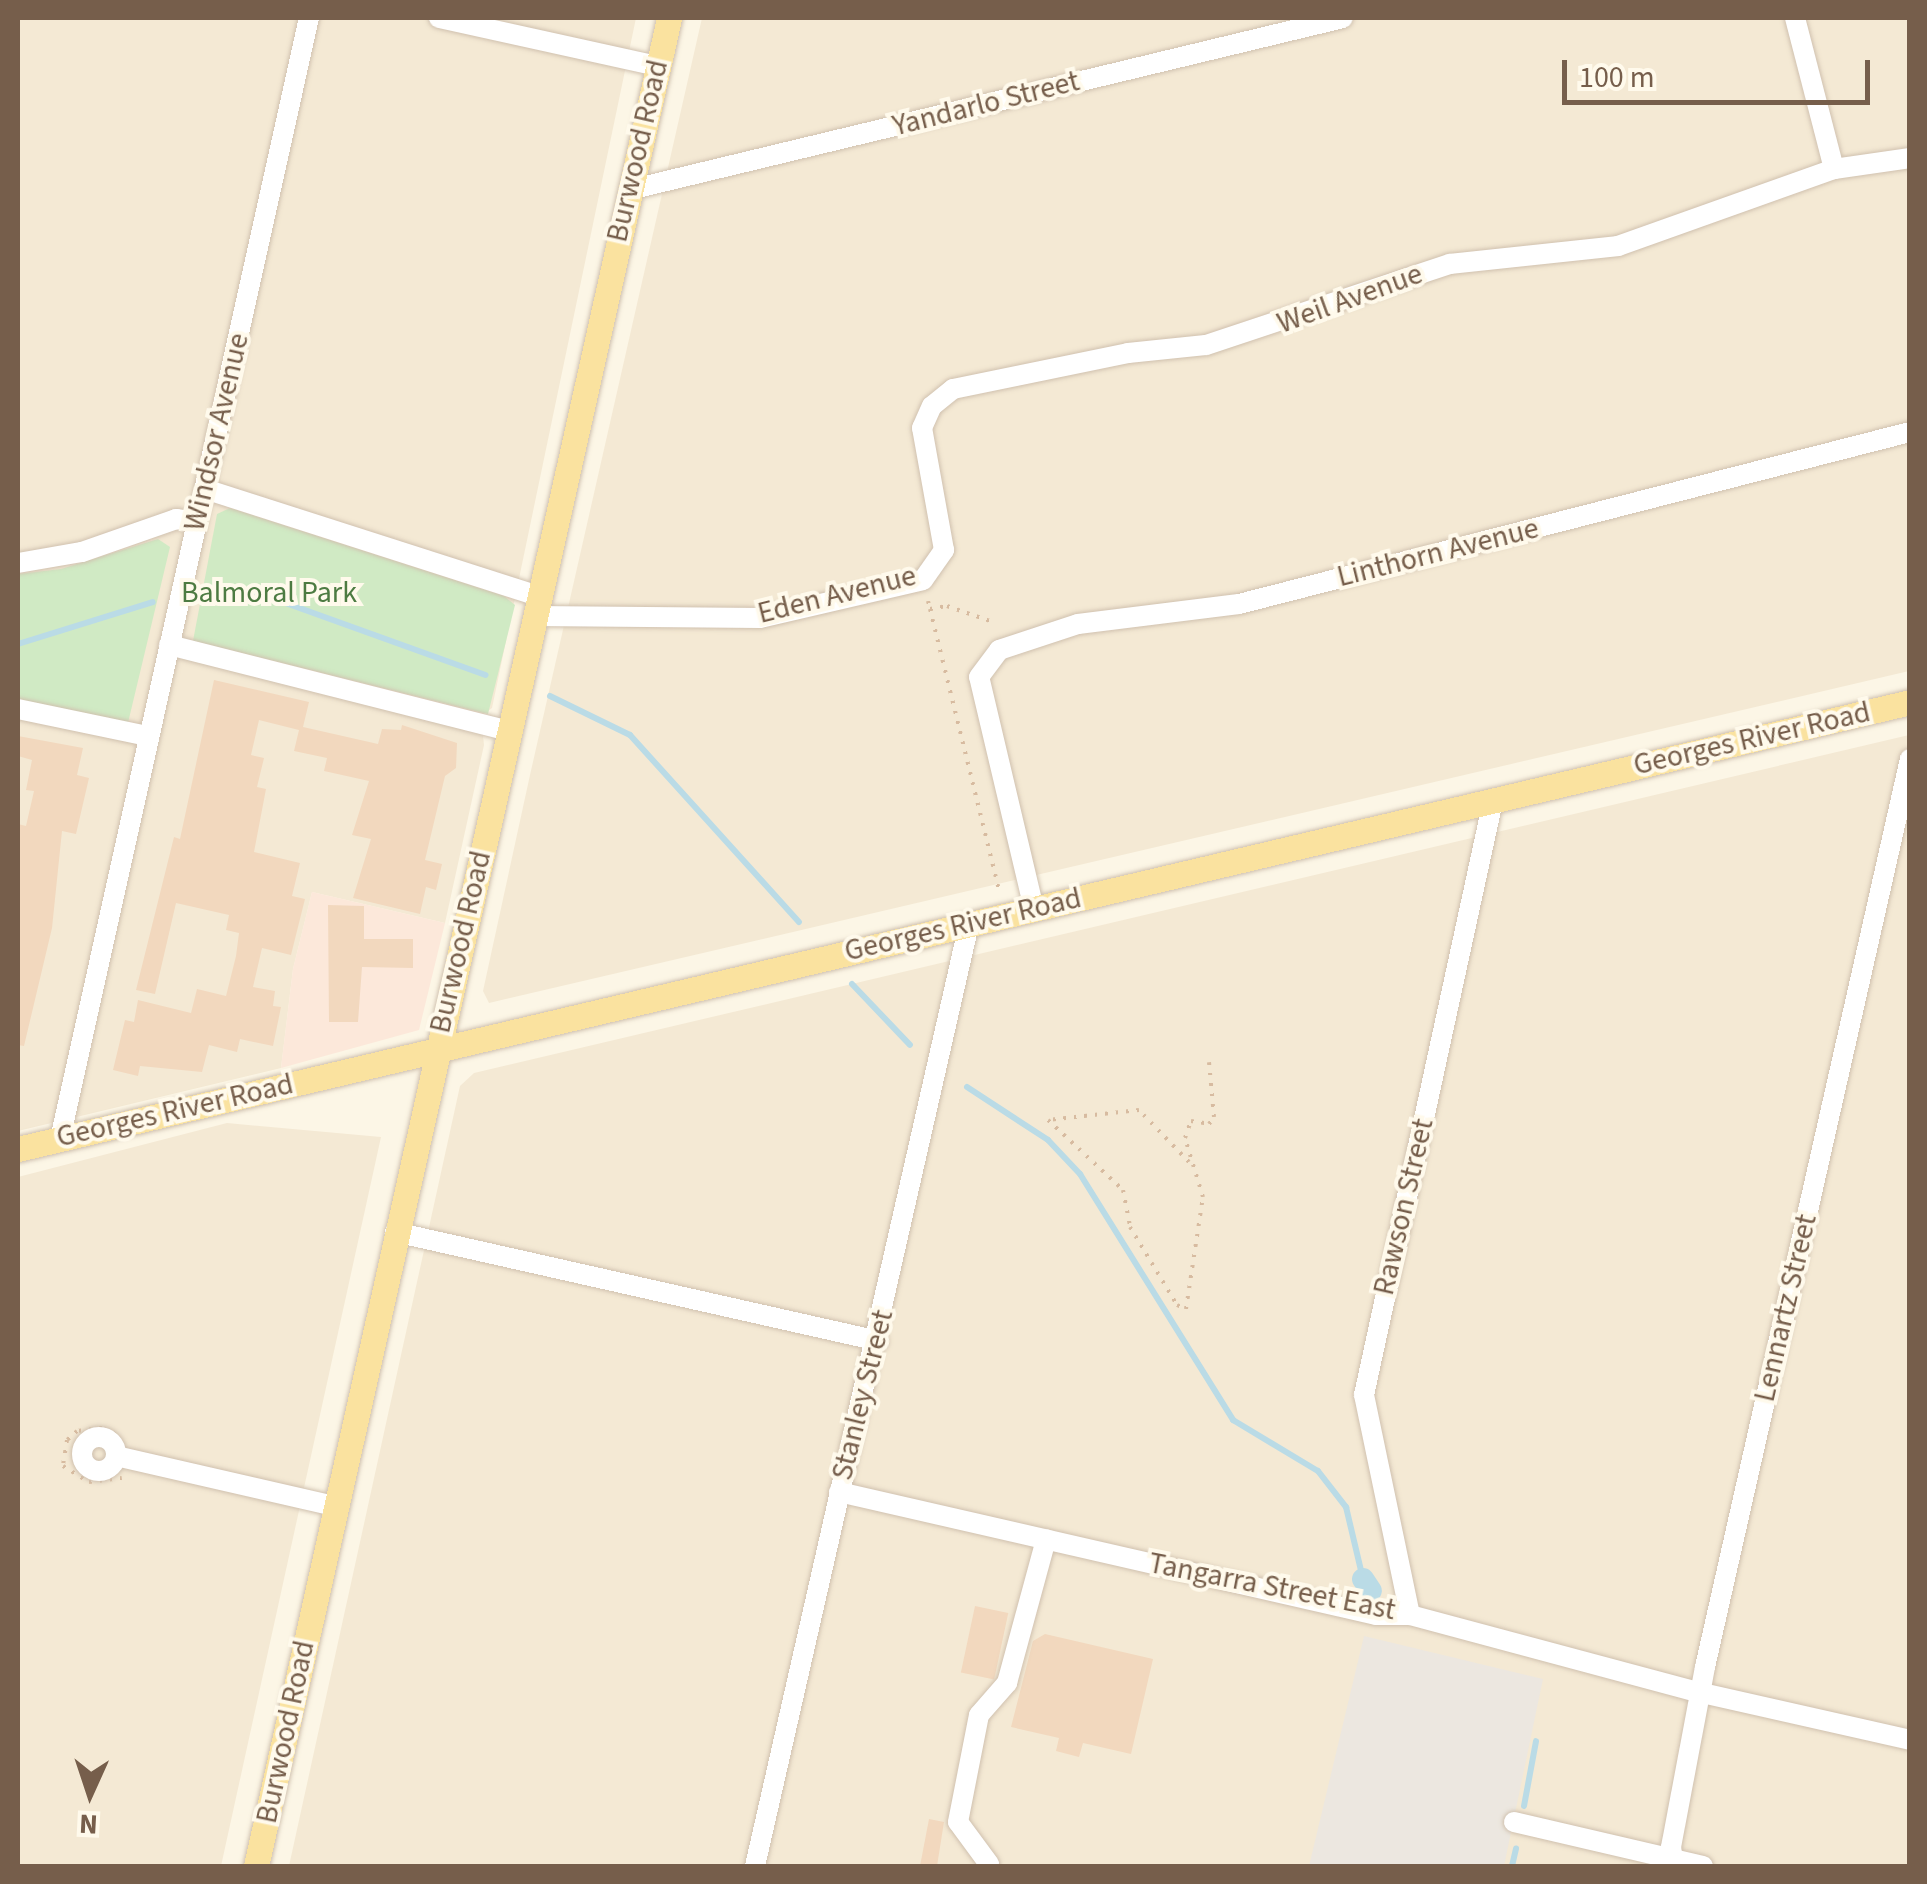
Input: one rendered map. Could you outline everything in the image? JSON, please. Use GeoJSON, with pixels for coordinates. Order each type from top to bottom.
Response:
{"type":"FeatureCollection","features":[{"type":"Feature","properties":{"kind":"main road","name":"Burwood Road"},"geometry":{"type":"LineString","coordinates":[[256,1866],[669,18]]}},
{"type":"Feature","properties":{"kind":"main road","name":"Georges River Road"},"geometry":{"type":"LineString","coordinates":[[18,1148],[1910,702]]}},
{"type":"Feature","properties":{"kind":"street","name":"Windsor Avenue"},"geometry":{"type":"LineString","coordinates":[[60,1138],[309,18]]}},
{"type":"Feature","properties":{"kind":"street"},"geometry":{"type":"LineString","coordinates":[[439,18],[658,66]]}},
{"type":"Feature","properties":{"kind":"street","name":"Yandarlo Street"},"geometry":{"type":"LineString","coordinates":[[629,190],[1343,18]]}},
{"type":"Feature","properties":{"kind":"street"},"geometry":{"type":"LineString","coordinates":[[1796,18],[1834,169]]}},
{"type":"Feature","properties":{"kind":"street","name":"Weil Avenue"},"geometry":{"type":"LineString","coordinates":[[922,428],[932,406],[953,390],[1059,365],[1206,345],[1450,264],[1618,246],[1834,169],[1910,158]]}},
{"type":"Feature","properties":{"kind":"street","name":"Eden Avenue"},"geometry":{"type":"LineString","coordinates":[[206,489],[537,606],[760,618],[923,580],[944,550],[922,428]]}},
{"type":"Feature","properties":{"kind":"street","name":"Linthorn Avenue"},"geometry":{"type":"LineString","coordinates":[[1034,908],[978,676],[999,650],[1078,624],[1239,604],[1910,432]]}},
{"type":"Feature","properties":{"kind":"street"},"geometry":{"type":"LineString","coordinates":[[18,563],[82,552],[176,519],[198,522]]}},
{"type":"Feature","properties":{"kind":"street"},"geometry":{"type":"LineString","coordinates":[[169,645],[510,731]]}},
{"type":"Feature","properties":{"kind":"street"},"geometry":{"type":"LineString","coordinates":[[18,708],[147,736]]}},
{"type":"Feature","properties":{"kind":"street","name":"Lennartz Street"},"geometry":{"type":"LineString","coordinates":[[1672,1863],[1702,1694],[1910,759]]}},
{"type":"Feature","properties":{"kind":"street","name":"Rawson Street"},"geometry":{"type":"LineString","coordinates":[[1410,1614],[1364,1395],[1493,800]]}},
{"type":"Feature","properties":{"kind":"street","name":"Stanley Street"},"geometry":{"type":"LineString","coordinates":[[755,1866],[839,1492],[878,1341],[969,924]]}},
{"type":"Feature","properties":{"kind":"street"},"geometry":{"type":"LineString","coordinates":[[395,1232],[878,1341]]}},
{"type":"Feature","properties":{"kind":"street"},"geometry":{"type":"LineString","coordinates":[[116,1456],[335,1506]]}},
{"type":"Feature","properties":{"kind":"street","name":"Tangarra Street East"},"geometry":{"type":"LineString","coordinates":[[839,1492],[1376,1614],[1410,1614],[1702,1694],[1910,1740]]}},
{"type":"Feature","properties":{"kind":"street"},"geometry":{"type":"LineString","coordinates":[[989,1864],[958,1822],[980,1714],[1007,1683],[1046,1539]]}},
{"type":"Feature","properties":{"kind":"street"},"geometry":{"type":"LineString","coordinates":[[1514,1822],[1672,1863],[1703,1866]]}},
{"type":"Feature","properties":{"kind":"path"},"geometry":{"type":"LineString","coordinates":[[928,600],[999,889]]}},
{"type":"Feature","properties":{"kind":"path"},"geometry":{"type":"LineString","coordinates":[[930,609],[947,606],[992,622]]}},
{"type":"Feature","properties":{"kind":"path"},"geometry":{"type":"LineString","coordinates":[[1189,1162],[1139,1110],[1048,1120],[1117,1183],[1135,1236],[1178,1305],[1186,1308],[1203,1197],[1189,1162],[1189,1124],[1209,1124],[1214,1117],[1209,1062]]}},
{"type":"Feature","properties":{"kind":"shaded area"},"geometry":{"type":"Polygon","coordinates":[[[18,18],[636,18],[492,708],[481,716],[484,745],[445,923],[312,892],[293,969],[281,1068],[18,1131],[18,18]]]}},
{"type":"Feature","properties":{"kind":"shaded area"},"geometry":{"type":"Polygon","coordinates":[[[702,18],[1909,18],[1909,671],[489,1003],[483,991],[702,18]]]}},
{"type":"Feature","properties":{"kind":"shaded area"},"geometry":{"type":"Polygon","coordinates":[[[1909,735],[1909,1866],[289,1866],[460,1086],[474,1073],[1909,735]]]}},
{"type":"Feature","properties":{"kind":"shaded area"},"geometry":{"type":"Polygon","coordinates":[[[312,892],[445,923],[419,1030],[281,1068],[293,969],[312,892]]]}},
{"type":"Feature","properties":{"kind":"shaded area"},"geometry":{"type":"Polygon","coordinates":[[[227,1123],[381,1137],[221,1866],[18,1866],[18,1177],[227,1123]]]}},
{"type":"Feature","properties":{"kind":"shaded area"},"geometry":{"type":"Polygon","coordinates":[[[1364,1636],[1543,1679],[1504,1866],[1309,1866],[1364,1636]]]}},
{"type":"Feature","properties":{"kind":"green space","name":"Balmoral Park"},"geometry":{"type":"Polygon","coordinates":[[[230,508],[504,596],[515,605],[488,714],[193,641],[217,514],[230,508]]]}},
{"type":"Feature","properties":{"kind":"green space"},"geometry":{"type":"Polygon","coordinates":[[[158,539],[170,547],[127,727],[18,703],[18,574],[61,569],[158,539]]]}},
{"type":"Feature","properties":{"kind":"building"},"geometry":{"type":"Polygon","coordinates":[[[214,680],[309,702],[303,727],[378,744],[382,729],[401,730],[402,725],[457,743],[456,768],[445,776],[425,860],[442,864],[436,890],[426,887],[420,914],[353,898],[371,839],[352,835],[369,781],[324,771],[327,758],[294,751],[299,730],[259,720],[251,755],[264,758],[257,787],[266,789],[254,852],[300,863],[292,896],[305,899],[291,955],[262,948],[253,987],[275,991],[273,1006],[281,1007],[273,1046],[240,1039],[237,1052],[209,1045],[202,1072],[140,1066],[138,1076],[113,1070],[125,1020],[134,1022],[138,1000],[191,1013],[197,989],[226,996],[236,956],[239,933],[226,930],[229,915],[176,903],[155,994],[136,990],[174,837],[180,839],[214,680]]]}},
{"type":"Feature","properties":{"kind":"building"},"geometry":{"type":"Polygon","coordinates":[[[18,736],[83,748],[77,775],[89,778],[76,834],[62,831],[52,928],[24,1046],[18,1045],[18,824],[26,826],[34,791],[26,790],[32,760],[18,756],[18,736]]]}},
{"type":"Feature","properties":{"kind":"building"},"geometry":{"type":"Polygon","coordinates":[[[328,905],[364,906],[364,939],[413,939],[413,968],[362,967],[358,1022],[329,1022],[328,905]]]}},
{"type":"Feature","properties":{"kind":"building"},"geometry":{"type":"Polygon","coordinates":[[[975,1606],[1008,1613],[994,1680],[961,1673],[975,1606]]]}},
{"type":"Feature","properties":{"kind":"building"},"geometry":{"type":"Polygon","coordinates":[[[1045,1634],[1153,1659],[1131,1754],[1083,1743],[1079,1757],[1056,1751],[1059,1738],[1011,1727],[1033,1641],[1045,1634]]]}},
{"type":"Feature","properties":{"kind":"building"},"geometry":{"type":"Polygon","coordinates":[[[929,1819],[944,1822],[937,1866],[920,1866],[929,1819]]]}},
{"type":"Feature","properties":{"kind":"waterway"},"geometry":{"type":"LineString","coordinates":[[203,587],[255,592],[486,675]]}},
{"type":"Feature","properties":{"kind":"waterway"},"geometry":{"type":"LineString","coordinates":[[18,644],[153,602]]}},
{"type":"Feature","properties":{"kind":"waterway"},"geometry":{"type":"LineString","coordinates":[[550,696],[630,735],[799,922]]}},
{"type":"Feature","properties":{"kind":"waterway"},"geometry":{"type":"LineString","coordinates":[[852,984],[910,1045]]}},
{"type":"Feature","properties":{"kind":"waterway"},"geometry":{"type":"LineString","coordinates":[[967,1087],[1048,1140],[1080,1174],[1233,1420],[1318,1471],[1346,1507],[1363,1579]]}},
{"type":"Feature","properties":{"kind":"waterway"},"geometry":{"type":"LineString","coordinates":[[1363,1579],[1371,1591]]}},
{"type":"Feature","properties":{"kind":"waterway"},"geometry":{"type":"LineString","coordinates":[[1524,1806],[1536,1741]]}},
{"type":"Feature","properties":{"kind":"waterway"},"geometry":{"type":"LineString","coordinates":[[1512,1866],[1516,1848]]}}]}
